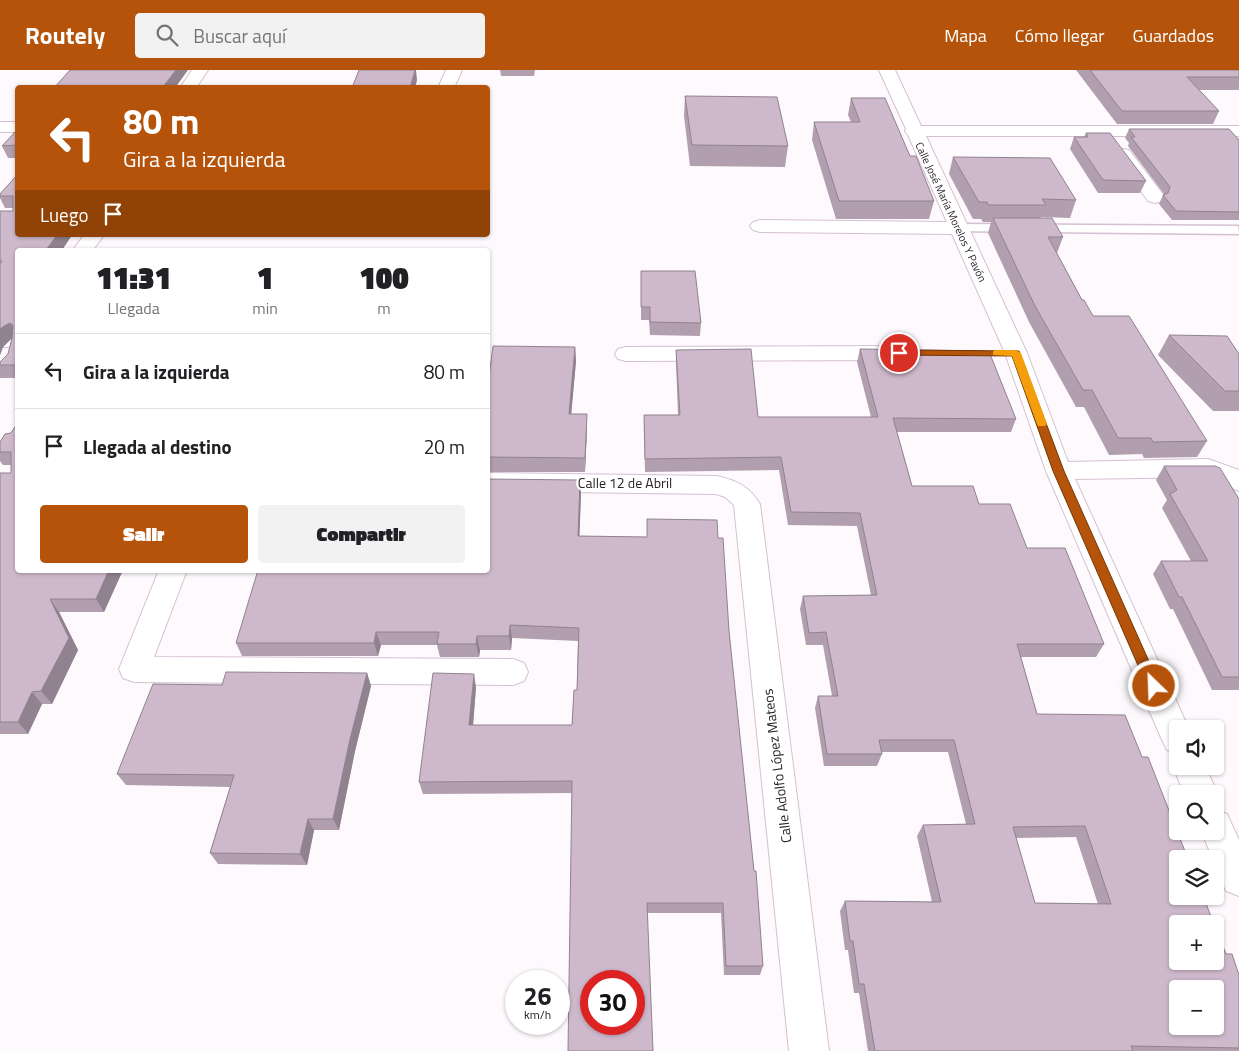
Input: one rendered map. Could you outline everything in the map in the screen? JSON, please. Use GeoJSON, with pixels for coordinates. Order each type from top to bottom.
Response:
{"type":"FeatureCollection","features":[{"type":"Feature","properties":{"kind":"street"},"geometry":{"type":"LineString","coordinates":[[190,85],[200,70]]}},
{"type":"Feature","properties":{"kind":"street"},"geometry":{"type":"LineString","coordinates":[[447,85],[454,70]]}},
{"type":"Feature","properties":{"kind":"street","name":"Calle José María Morelos Y Pavón"},"geometry":{"type":"LineString","coordinates":[[887,70],[913,131],[960,228],[1006,353],[1169,720]]}},
{"type":"Feature","properties":{"kind":"street"},"geometry":{"type":"LineString","coordinates":[[0,127],[15,127]]}},
{"type":"Feature","properties":{"kind":"street"},"geometry":{"type":"LineString","coordinates":[[913,131],[1239,131]]}},
{"type":"Feature","properties":{"kind":"street"},"geometry":{"type":"LineString","coordinates":[[1106,131],[1154,198]]}},
{"type":"Feature","properties":{"kind":"street"},"geometry":{"type":"LineString","coordinates":[[760,226],[960,228]]}},
{"type":"Feature","properties":{"kind":"street"},"geometry":{"type":"LineString","coordinates":[[84,248],[93,237]]}},
{"type":"Feature","properties":{"kind":"street"},"geometry":{"type":"LineString","coordinates":[[626,354],[918,353]]}},
{"type":"Feature","properties":{"kind":"street"},"geometry":{"type":"LineString","coordinates":[[1058,471],[1208,468],[1227,474],[1239,482]]}},
{"type":"Feature","properties":{"kind":"street","name":"Calle 12 de Abril"},"geometry":{"type":"LineString","coordinates":[[490,482],[699,484],[732,488]]}},
{"type":"Feature","properties":{"kind":"street","name":"Calle Adolfo López Mateos"},"geometry":{"type":"LineString","coordinates":[[732,488],[742,496],[747,504],[810,1051]]}},
{"type":"Feature","properties":{"kind":"street"},"geometry":{"type":"LineString","coordinates":[[172,573],[134,669],[513,672]]}},
{"type":"Feature","properties":{"kind":"street"},"geometry":{"type":"LineString","coordinates":[[1222,840],[1239,879]]}},
{"type":"Feature","properties":{"kind":"lane"},"geometry":{"type":"LineString","coordinates":[[960,228],[1238,230]]}},
{"type":"Feature","properties":{"kind":"building"},"geometry":{"type":"Polygon","coordinates":[[[70,70],[176,70],[164,85],[57,85],[70,70]]]}},
{"type":"Feature","properties":{"kind":"building"},"geometry":{"type":"Polygon","coordinates":[[[359,70],[415,70],[411,85],[353,85],[359,70]]]}},
{"type":"Feature","properties":{"kind":"building"},"geometry":{"type":"Polygon","coordinates":[[[1090,70],[1239,70],[1239,77],[1187,77],[1219,111],[1122,111],[1090,70]]]}},
{"type":"Feature","properties":{"kind":"building"},"geometry":{"type":"Polygon","coordinates":[[[685,96],[777,97],[788,146],[692,145],[685,96]]]}},
{"type":"Feature","properties":{"kind":"building"},"geometry":{"type":"Polygon","coordinates":[[[851,98],[885,98],[910,156],[916,156],[934,201],[839,201],[814,122],[860,122],[851,98]]]}},
{"type":"Feature","properties":{"kind":"building"},"geometry":{"type":"Polygon","coordinates":[[[1129,129],[1229,129],[1239,140],[1239,212],[1176,211],[1163,195],[1168,193],[1170,187],[1131,137],[1135,137],[1129,129]]]}},
{"type":"Feature","properties":{"kind":"building"},"geometry":{"type":"Polygon","coordinates":[[[15,132],[15,145],[2,146],[15,132]]]}},
{"type":"Feature","properties":{"kind":"building"},"geometry":{"type":"Polygon","coordinates":[[[1086,133],[1110,133],[1146,181],[1103,180],[1074,137],[1088,137],[1086,133]]]}},
{"type":"Feature","properties":{"kind":"building"},"geometry":{"type":"Polygon","coordinates":[[[953,157],[1050,158],[1076,200],[1042,199],[1046,205],[988,205],[987,202],[979,202],[953,157]]]}},
{"type":"Feature","properties":{"kind":"building"},"geometry":{"type":"Polygon","coordinates":[[[15,177],[15,237],[56,237],[47,248],[15,248],[15,365],[0,365],[0,362],[8,354],[13,325],[10,323],[0,329],[0,264],[2,261],[0,261],[0,211],[13,211],[13,196],[0,196],[15,177]]]}},
{"type":"Feature","properties":{"kind":"building"},"geometry":{"type":"Polygon","coordinates":[[[993,218],[1052,218],[1063,237],[1048,237],[1082,300],[1084,300],[1093,316],[1129,316],[1207,441],[1153,442],[1151,438],[1118,438],[1092,390],[1083,390],[1035,306],[993,218]]]}},
{"type":"Feature","properties":{"kind":"building"},"geometry":{"type":"Polygon","coordinates":[[[641,271],[695,271],[701,323],[650,322],[650,307],[641,307],[641,271]]]}},
{"type":"Feature","properties":{"kind":"building"},"geometry":{"type":"Polygon","coordinates":[[[1169,335],[1227,336],[1239,354],[1239,391],[1225,391],[1169,335]]]}},
{"type":"Feature","properties":{"kind":"building"},"geometry":{"type":"Polygon","coordinates":[[[493,346],[575,347],[569,414],[587,414],[585,458],[490,457],[490,369],[493,346]]]}},
{"type":"Feature","properties":{"kind":"building"},"geometry":{"type":"Polygon","coordinates":[[[751,349],[758,417],[878,417],[860,349],[985,351],[990,354],[1016,419],[893,418],[912,486],[973,486],[979,504],[1010,504],[1027,548],[1065,548],[1104,644],[1017,644],[1037,714],[1125,715],[1142,757],[1148,757],[1169,811],[1169,840],[1181,840],[1184,850],[1169,850],[1169,905],[1207,905],[1210,915],[1169,915],[1169,970],[1224,970],[1224,949],[1226,954],[1232,954],[1239,975],[1239,1048],[1131,1046],[1133,1051],[875,1051],[864,984],[859,984],[853,941],[850,941],[845,901],[941,902],[923,825],[975,824],[954,740],[879,740],[882,754],[827,754],[818,696],[838,696],[826,632],[809,633],[803,596],[877,595],[860,513],[791,512],[781,457],[645,459],[644,415],[680,415],[676,350],[751,349]],[[1085,826],[1013,827],[1035,903],[1111,904],[1085,826]]]}},
{"type":"Feature","properties":{"kind":"building"},"geometry":{"type":"Polygon","coordinates":[[[15,427],[15,573],[108,573],[96,599],[50,599],[69,638],[41,691],[32,692],[18,722],[0,722],[0,473],[11,473],[11,452],[0,452],[0,442],[5,434],[11,433],[15,427]]]}},
{"type":"Feature","properties":{"kind":"building"},"geometry":{"type":"Polygon","coordinates":[[[1164,466],[1215,466],[1220,468],[1239,499],[1239,677],[1222,677],[1182,597],[1179,597],[1161,561],[1208,561],[1170,494],[1177,490],[1164,466]]]}},
{"type":"Feature","properties":{"kind":"building"},"geometry":{"type":"Polygon","coordinates":[[[490,479],[580,480],[578,536],[647,537],[647,519],[717,520],[718,538],[723,538],[729,631],[754,871],[756,871],[763,966],[726,966],[723,903],[647,903],[653,1051],[568,1051],[568,1035],[570,1035],[572,781],[419,782],[433,673],[474,674],[469,725],[572,725],[574,690],[577,690],[579,628],[510,625],[509,636],[477,636],[476,644],[437,644],[439,632],[376,632],[374,643],[236,643],[257,573],[490,573],[490,479]]]}},
{"type":"Feature","properties":{"kind":"building"},"geometry":{"type":"Polygon","coordinates":[[[226,672],[367,673],[350,739],[333,819],[308,819],[300,854],[210,853],[234,775],[117,774],[153,684],[222,685],[226,672]]]}},
{"type":"Feature","properties":{"kind":"slow traffic"},"geometry":{"type":"LineString","coordinates":[[996,353],[1016,353],[1042,424]]}},
{"type":"Feature","properties":{"kind":"route"},"geometry":{"type":"LineString","coordinates":[[899,353],[1016,353],[1058,471],[1154,686]]}}]}
